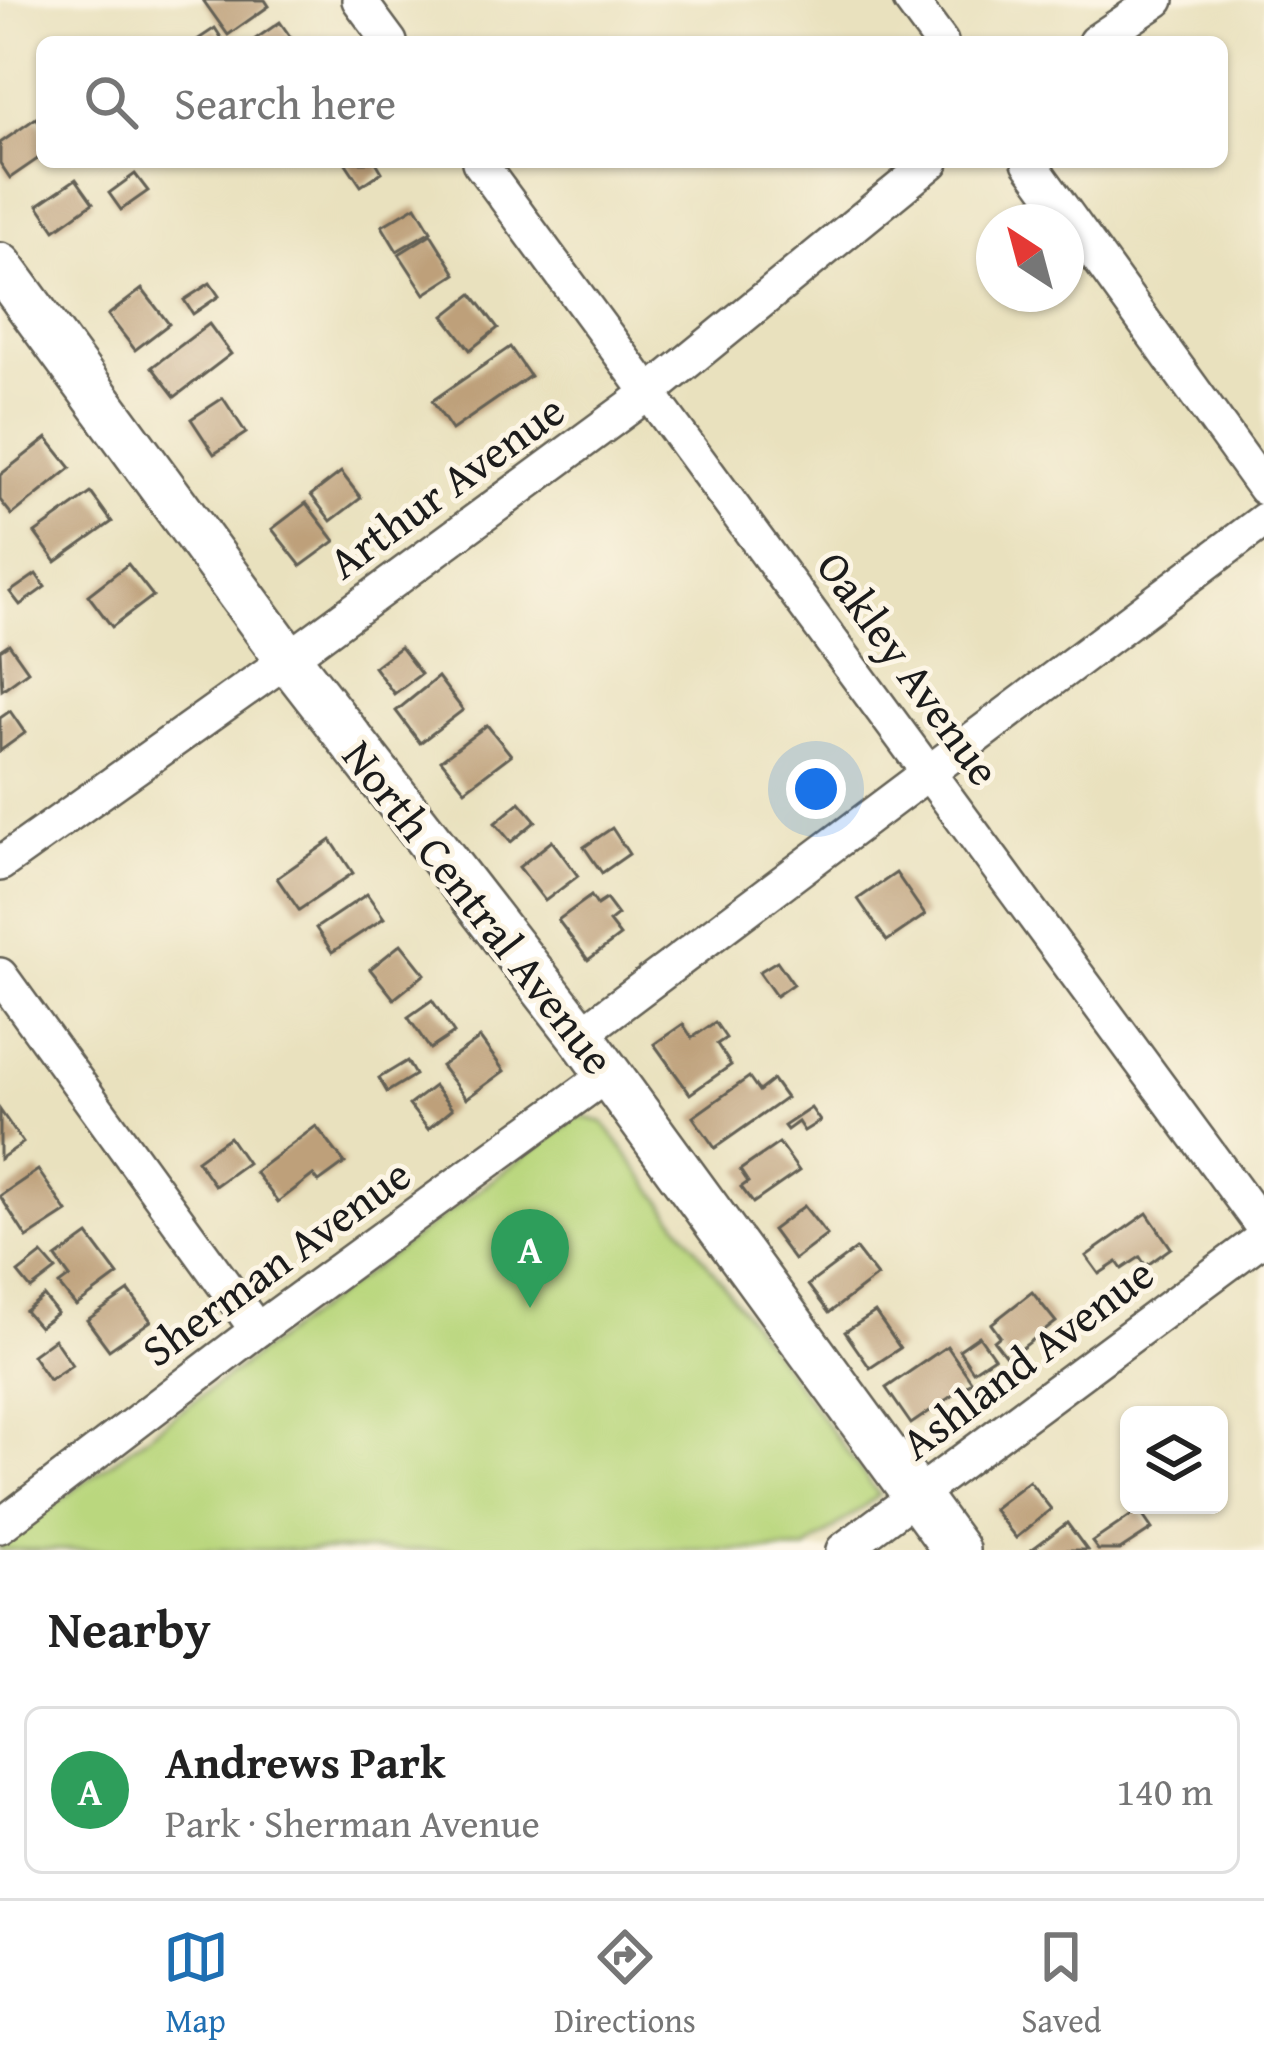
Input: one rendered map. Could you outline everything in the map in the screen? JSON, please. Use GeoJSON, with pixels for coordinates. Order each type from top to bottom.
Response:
{"type":"FeatureCollection","features":[{"type":"Feature","properties":{"kind":"main road","name":"North Central Avenue"},"geometry":{"type":"LineString","coordinates":[[0,266],[288,659],[580,1034],[956,1550]]}},
{"type":"Feature","properties":{"kind":"street"},"geometry":{"type":"LineString","coordinates":[[359,0],[386,36]]}},
{"type":"Feature","properties":{"kind":"street"},"geometry":{"type":"LineString","coordinates":[[910,0],[937,36]]}},
{"type":"Feature","properties":{"kind":"street"},"geometry":{"type":"LineString","coordinates":[[1104,36],[1156,0]]}},
{"type":"Feature","properties":{"kind":"street","name":"Oakley Avenue"},"geometry":{"type":"LineString","coordinates":[[483,168],[1264,1233]]}},
{"type":"Feature","properties":{"kind":"street","name":"Arthur Avenue"},"geometry":{"type":"LineString","coordinates":[[0,864],[650,392],[925,168]]}},
{"type":"Feature","properties":{"kind":"street"},"geometry":{"type":"LineString","coordinates":[[1033,168],[1264,488]]}},
{"type":"Feature","properties":{"kind":"street"},"geometry":{"type":"LineString","coordinates":[[580,1034],[1264,520]]}},
{"type":"Feature","properties":{"kind":"street"},"geometry":{"type":"LineString","coordinates":[[0,975],[256,1330]]}},
{"type":"Feature","properties":{"kind":"street","name":"Sherman Avenue"},"geometry":{"type":"LineString","coordinates":[[0,1526],[256,1330],[608,1074]]}},
{"type":"Feature","properties":{"kind":"street","name":"Ashland Avenue"},"geometry":{"type":"LineString","coordinates":[[843,1550],[1264,1233]]}},
{"type":"Feature","properties":{"kind":"green space"},"geometry":{"type":"Polygon","coordinates":[[[579,1116],[603,1122],[879,1495],[805,1550],[0,1550],[0,1545],[579,1116]]]}},
{"type":"Feature","properties":{"kind":"building"},"geometry":{"type":"Polygon","coordinates":[[[203,0],[265,0],[269,6],[228,35],[203,0]]]}},
{"type":"Feature","properties":{"kind":"building"},"geometry":{"type":"Polygon","coordinates":[[[280,22],[290,36],[260,36],[280,22]]]}},
{"type":"Feature","properties":{"kind":"building"},"geometry":{"type":"Polygon","coordinates":[[[36,118],[36,160],[10,178],[0,163],[0,143],[36,118]]]}},
{"type":"Feature","properties":{"kind":"building"},"geometry":{"type":"Polygon","coordinates":[[[349,168],[380,168],[382,172],[361,186],[349,168]]]}},
{"type":"Feature","properties":{"kind":"building"},"geometry":{"type":"Polygon","coordinates":[[[135,174],[148,191],[121,210],[109,193],[135,174]]]}},
{"type":"Feature","properties":{"kind":"building"},"geometry":{"type":"Polygon","coordinates":[[[76,179],[93,203],[55,230],[38,205],[76,179]]]}},
{"type":"Feature","properties":{"kind":"building"},"geometry":{"type":"Polygon","coordinates":[[[416,206],[431,231],[397,251],[382,226],[416,206]]]}},
{"type":"Feature","properties":{"kind":"building"},"geometry":{"type":"Polygon","coordinates":[[[431,234],[456,274],[425,294],[399,254],[431,234]]]}},
{"type":"Feature","properties":{"kind":"building"},"geometry":{"type":"Polygon","coordinates":[[[210,283],[219,296],[193,314],[184,300],[210,283]]]}},
{"type":"Feature","properties":{"kind":"building"},"geometry":{"type":"Polygon","coordinates":[[[142,289],[169,324],[135,350],[108,315],[142,289]]]}},
{"type":"Feature","properties":{"kind":"building"},"geometry":{"type":"Polygon","coordinates":[[[472,294],[498,328],[470,350],[444,316],[472,294]]]}},
{"type":"Feature","properties":{"kind":"building"},"geometry":{"type":"Polygon","coordinates":[[[209,324],[231,354],[175,397],[152,367],[209,324]]]}},
{"type":"Feature","properties":{"kind":"building"},"geometry":{"type":"Polygon","coordinates":[[[510,347],[530,376],[452,430],[432,401],[510,347]]]}},
{"type":"Feature","properties":{"kind":"building"},"geometry":{"type":"Polygon","coordinates":[[[223,398],[246,433],[214,454],[191,419],[223,398]]]}},
{"type":"Feature","properties":{"kind":"building"},"geometry":{"type":"Polygon","coordinates":[[[47,438],[71,468],[12,515],[0,500],[0,475],[47,438]]]}},
{"type":"Feature","properties":{"kind":"building"},"geometry":{"type":"Polygon","coordinates":[[[341,472],[361,498],[331,521],[311,495],[341,472]]]}},
{"type":"Feature","properties":{"kind":"building"},"geometry":{"type":"Polygon","coordinates":[[[91,493],[112,522],[56,562],[35,533],[91,493]]]}},
{"type":"Feature","properties":{"kind":"building"},"geometry":{"type":"Polygon","coordinates":[[[306,503],[335,541],[301,566],[272,529],[306,503]]]}},
{"type":"Feature","properties":{"kind":"building"},"geometry":{"type":"Polygon","coordinates":[[[128,564],[153,596],[112,627],[88,595],[128,564]]]}},
{"type":"Feature","properties":{"kind":"building"},"geometry":{"type":"Polygon","coordinates":[[[36,574],[45,587],[20,605],[10,592],[36,574]]]}},
{"type":"Feature","properties":{"kind":"building"},"geometry":{"type":"Polygon","coordinates":[[[9,644],[28,671],[2,690],[0,650],[9,644]]]}},
{"type":"Feature","properties":{"kind":"building"},"geometry":{"type":"Polygon","coordinates":[[[400,647],[421,674],[394,694],[374,667],[400,647]]]}},
{"type":"Feature","properties":{"kind":"building"},"geometry":{"type":"Polygon","coordinates":[[[438,677],[463,710],[420,743],[396,711],[438,677]]]}},
{"type":"Feature","properties":{"kind":"building"},"geometry":{"type":"Polygon","coordinates":[[[10,711],[25,733],[0,751],[0,718],[10,711]]]}},
{"type":"Feature","properties":{"kind":"building"},"geometry":{"type":"Polygon","coordinates":[[[487,725],[511,755],[465,790],[441,760],[487,725]]]}},
{"type":"Feature","properties":{"kind":"building"},"geometry":{"type":"Polygon","coordinates":[[[520,802],[536,821],[511,842],[495,823],[520,802]]]}},
{"type":"Feature","properties":{"kind":"building"},"geometry":{"type":"Polygon","coordinates":[[[612,828],[629,854],[602,873],[584,847],[612,828]]]}},
{"type":"Feature","properties":{"kind":"building"},"geometry":{"type":"Polygon","coordinates":[[[331,840],[353,873],[299,910],[277,878],[331,840]]]}},
{"type":"Feature","properties":{"kind":"building"},"geometry":{"type":"Polygon","coordinates":[[[552,841],[578,876],[545,901],[519,867],[552,841]]]}},
{"type":"Feature","properties":{"kind":"building"},"geometry":{"type":"Polygon","coordinates":[[[896,873],[925,915],[887,941],[858,899],[896,873]]]}},
{"type":"Feature","properties":{"kind":"building"},"geometry":{"type":"Polygon","coordinates":[[[367,894],[384,918],[332,952],[316,928],[367,894]]]}},
{"type":"Feature","properties":{"kind":"building"},"geometry":{"type":"Polygon","coordinates":[[[591,896],[597,905],[606,899],[618,915],[609,922],[620,936],[588,960],[558,920],[591,896]]]}},
{"type":"Feature","properties":{"kind":"building"},"geometry":{"type":"Polygon","coordinates":[[[401,944],[425,974],[394,999],[370,969],[401,944]]]}},
{"type":"Feature","properties":{"kind":"building"},"geometry":{"type":"Polygon","coordinates":[[[777,961],[793,984],[776,996],[759,972],[777,961]]]}},
{"type":"Feature","properties":{"kind":"building"},"geometry":{"type":"Polygon","coordinates":[[[432,1000],[454,1033],[430,1049],[408,1017],[432,1000]]]}},
{"type":"Feature","properties":{"kind":"building"},"geometry":{"type":"Polygon","coordinates":[[[715,1022],[726,1038],[717,1044],[731,1065],[690,1094],[654,1044],[683,1024],[692,1038],[715,1022]]]}},
{"type":"Feature","properties":{"kind":"building"},"geometry":{"type":"Polygon","coordinates":[[[480,1038],[504,1071],[466,1099],[441,1066],[480,1038]]]}},
{"type":"Feature","properties":{"kind":"building"},"geometry":{"type":"Polygon","coordinates":[[[407,1061],[415,1075],[387,1092],[379,1078],[407,1061]]]}},
{"type":"Feature","properties":{"kind":"building"},"geometry":{"type":"Polygon","coordinates":[[[749,1077],[759,1091],[773,1080],[786,1098],[715,1148],[693,1117],[749,1077]]]}},
{"type":"Feature","properties":{"kind":"building"},"geometry":{"type":"Polygon","coordinates":[[[434,1086],[452,1109],[428,1129],[409,1105],[434,1086]]]}},
{"type":"Feature","properties":{"kind":"building"},"geometry":{"type":"Polygon","coordinates":[[[811,1108],[820,1121],[804,1131],[798,1122],[787,1130],[784,1126],[811,1108]]]}},
{"type":"Feature","properties":{"kind":"building"},"geometry":{"type":"Polygon","coordinates":[[[0,1110],[23,1143],[0,1159],[0,1110]]]}},
{"type":"Feature","properties":{"kind":"building"},"geometry":{"type":"Polygon","coordinates":[[[316,1126],[345,1163],[319,1182],[313,1175],[278,1202],[255,1172],[316,1126]]]}},
{"type":"Feature","properties":{"kind":"building"},"geometry":{"type":"Polygon","coordinates":[[[229,1137],[247,1163],[215,1186],[197,1160],[229,1137]]]}},
{"type":"Feature","properties":{"kind":"building"},"geometry":{"type":"Polygon","coordinates":[[[779,1143],[799,1171],[753,1203],[741,1187],[748,1182],[740,1170],[779,1143]]]}},
{"type":"Feature","properties":{"kind":"building"},"geometry":{"type":"Polygon","coordinates":[[[38,1170],[67,1212],[27,1238],[0,1196],[38,1170]]]}},
{"type":"Feature","properties":{"kind":"building"},"geometry":{"type":"Polygon","coordinates":[[[804,1206],[827,1235],[794,1260],[772,1230],[804,1206]]]}},
{"type":"Feature","properties":{"kind":"building"},"geometry":{"type":"Polygon","coordinates":[[[1147,1213],[1171,1248],[1146,1266],[1140,1257],[1122,1269],[1117,1262],[1099,1274],[1086,1256],[1147,1213]]]}},
{"type":"Feature","properties":{"kind":"building"},"geometry":{"type":"Polygon","coordinates":[[[88,1235],[118,1275],[76,1306],[59,1285],[70,1277],[56,1258],[88,1235]]]}},
{"type":"Feature","properties":{"kind":"building"},"geometry":{"type":"Polygon","coordinates":[[[856,1249],[877,1276],[829,1313],[808,1285],[856,1249]]]}},
{"type":"Feature","properties":{"kind":"building"},"geometry":{"type":"Polygon","coordinates":[[[42,1254],[56,1270],[31,1289],[18,1273],[42,1254]]]}},
{"type":"Feature","properties":{"kind":"building"},"geometry":{"type":"Polygon","coordinates":[[[129,1291],[151,1321],[109,1350],[87,1320],[129,1291]]]}},
{"type":"Feature","properties":{"kind":"building"},"geometry":{"type":"Polygon","coordinates":[[[1032,1292],[1056,1322],[1008,1359],[994,1341],[1000,1336],[991,1324],[1032,1292]]]}},
{"type":"Feature","properties":{"kind":"building"},"geometry":{"type":"Polygon","coordinates":[[[44,1296],[57,1313],[39,1327],[25,1311],[44,1296]]]}},
{"type":"Feature","properties":{"kind":"building"},"geometry":{"type":"Polygon","coordinates":[[[875,1312],[900,1348],[870,1368],[845,1332],[875,1312]]]}},
{"type":"Feature","properties":{"kind":"building"},"geometry":{"type":"Polygon","coordinates":[[[979,1336],[994,1357],[973,1371],[959,1350],[979,1336]]]}},
{"type":"Feature","properties":{"kind":"building"},"geometry":{"type":"Polygon","coordinates":[[[54,1339],[72,1365],[49,1380],[32,1355],[54,1339]]]}},
{"type":"Feature","properties":{"kind":"building"},"geometry":{"type":"Polygon","coordinates":[[[947,1346],[972,1382],[911,1424],[886,1388],[947,1346]]]}},
{"type":"Feature","properties":{"kind":"building"},"geometry":{"type":"Polygon","coordinates":[[[1029,1481],[1051,1509],[1016,1538],[993,1509],[1029,1481]]]}},
{"type":"Feature","properties":{"kind":"building"},"geometry":{"type":"Polygon","coordinates":[[[1133,1514],[1142,1514],[1152,1529],[1120,1550],[1098,1550],[1092,1542],[1133,1514]]]}},
{"type":"Feature","properties":{"kind":"building"},"geometry":{"type":"Polygon","coordinates":[[[1067,1523],[1087,1550],[1031,1550],[1067,1523]]]}},
{"type":"Feature","properties":{"kind":"place","name":"Andrews Park"},"geometry":{"type":"Point","coordinates":[530,1308]}}]}
